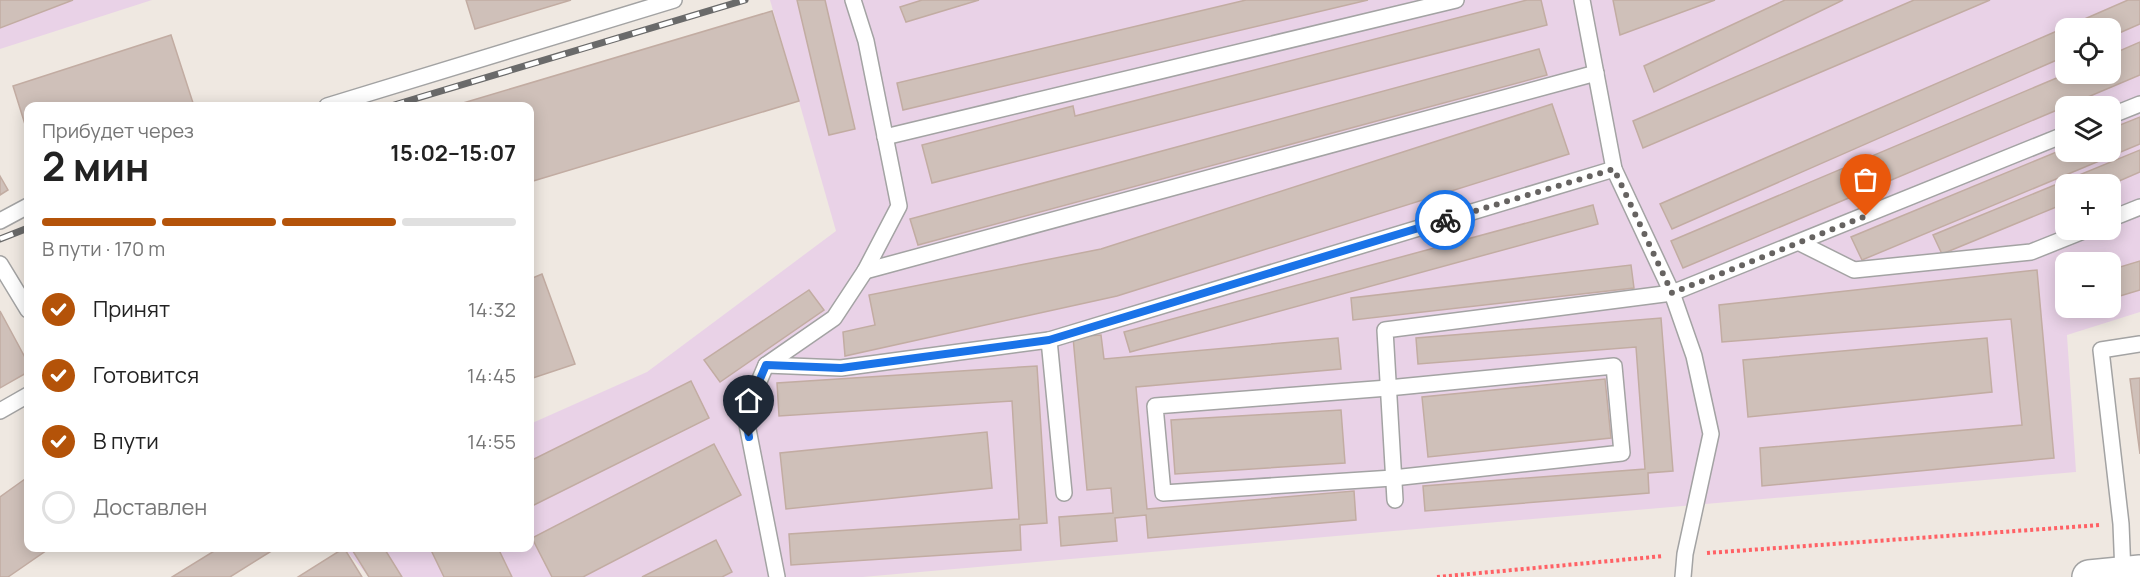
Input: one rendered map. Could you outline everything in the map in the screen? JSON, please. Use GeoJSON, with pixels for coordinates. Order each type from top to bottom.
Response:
{"type":"FeatureCollection","features":[{"type":"Feature","properties":{"kind":"street"},"geometry":{"type":"LineString","coordinates":[[2089,577],[2132,573]]}},
{"type":"Feature","properties":{"kind":"lane"},"geometry":{"type":"LineString","coordinates":[[340,102],[674,0]]}},
{"type":"Feature","properties":{"kind":"lane"},"geometry":{"type":"LineString","coordinates":[[777,577],[745,414],[766,365],[834,318],[865,271],[899,206],[866,41],[853,0]]}},
{"type":"Feature","properties":{"kind":"lane"},"geometry":{"type":"LineString","coordinates":[[885,137],[1456,0]]}},
{"type":"Feature","properties":{"kind":"lane"},"geometry":{"type":"LineString","coordinates":[[1582,0],[1614,169],[1672,293],[1694,356],[1712,434],[1685,554],[1683,577]]}},
{"type":"Feature","properties":{"kind":"lane"},"geometry":{"type":"LineString","coordinates":[[865,271],[1596,73]]}},
{"type":"Feature","properties":{"kind":"lane"},"geometry":{"type":"LineString","coordinates":[[2121,112],[2140,104]]}},
{"type":"Feature","properties":{"kind":"lane"},"geometry":{"type":"LineString","coordinates":[[1395,500],[1385,330],[1672,293],[2055,139]]}},
{"type":"Feature","properties":{"kind":"lane"},"geometry":{"type":"LineString","coordinates":[[766,365],[841,368],[1049,340],[1614,169]]}},
{"type":"Feature","properties":{"kind":"lane"},"geometry":{"type":"LineString","coordinates":[[2121,215],[2140,207]]}},
{"type":"Feature","properties":{"kind":"lane"},"geometry":{"type":"LineString","coordinates":[[0,221],[24,208]]}},
{"type":"Feature","properties":{"kind":"lane"},"geometry":{"type":"LineString","coordinates":[[1800,243],[1854,270],[2031,252],[2061,240]]}},
{"type":"Feature","properties":{"kind":"lane"},"geometry":{"type":"LineString","coordinates":[[0,264],[24,303]]}},
{"type":"Feature","properties":{"kind":"lane"},"geometry":{"type":"LineString","coordinates":[[1049,340],[1064,494]]}},
{"type":"Feature","properties":{"kind":"lane"},"geometry":{"type":"LineString","coordinates":[[2132,573],[2121,524],[2101,350],[2140,344]]}},
{"type":"Feature","properties":{"kind":"lane"},"geometry":{"type":"LineString","coordinates":[[1614,366],[1622,453],[1393,478],[1163,493],[1155,406],[1388,388],[1614,366]]}},
{"type":"Feature","properties":{"kind":"lane"},"geometry":{"type":"LineString","coordinates":[[0,411],[24,397]]}},
{"type":"Feature","properties":{"kind":"path"},"geometry":{"type":"LineString","coordinates":[[1437,577],[1685,554],[2121,524]]}},
{"type":"Feature","properties":{"kind":"shaded area"},"geometry":{"type":"Polygon","coordinates":[[[0,0],[152,0],[0,49],[0,0]]]}},
{"type":"Feature","properties":{"kind":"shaded area"},"geometry":{"type":"Polygon","coordinates":[[[770,0],[2140,0],[2140,312],[2121,318],[2121,252],[2055,252],[2055,318],[2121,318],[2067,335],[2076,472],[862,577],[369,577],[347,552],[534,552],[534,422],[647,372],[836,231],[770,0]]]}},
{"type":"Feature","properties":{"kind":"building"},"geometry":{"type":"Polygon","coordinates":[[[0,0],[73,0],[0,28],[0,0]]]}},
{"type":"Feature","properties":{"kind":"building"},"geometry":{"type":"Polygon","coordinates":[[[466,0],[571,0],[475,29],[466,0]]]}},
{"type":"Feature","properties":{"kind":"building"},"geometry":{"type":"Polygon","coordinates":[[[797,0],[825,0],[855,129],[829,135],[797,0]]]}},
{"type":"Feature","properties":{"kind":"building"},"geometry":{"type":"Polygon","coordinates":[[[922,0],[979,0],[906,22],[900,7],[922,0]]]}},
{"type":"Feature","properties":{"kind":"building"},"geometry":{"type":"Polygon","coordinates":[[[1246,0],[1368,0],[903,110],[897,83],[1246,0]]]}},
{"type":"Feature","properties":{"kind":"building"},"geometry":{"type":"Polygon","coordinates":[[[1527,0],[1541,0],[1547,25],[932,183],[922,145],[1073,106],[1075,116],[1527,0]]]}},
{"type":"Feature","properties":{"kind":"building"},"geometry":{"type":"Polygon","coordinates":[[[1613,0],[1715,0],[1620,35],[1613,0]]]}},
{"type":"Feature","properties":{"kind":"building"},"geometry":{"type":"Polygon","coordinates":[[[1785,0],[1843,0],[1654,92],[1644,66],[1785,0]]]}},
{"type":"Feature","properties":{"kind":"building"},"geometry":{"type":"Polygon","coordinates":[[[1914,0],[1990,0],[1643,148],[1633,121],[1914,0]]]}},
{"type":"Feature","properties":{"kind":"building"},"geometry":{"type":"Polygon","coordinates":[[[2128,0],[2140,0],[2140,24],[2121,32],[2121,18],[2087,18],[2128,0]]]}},
{"type":"Feature","properties":{"kind":"building"},"geometry":{"type":"Polygon","coordinates":[[[772,11],[799,101],[534,181],[534,102],[466,102],[772,11]]]}},
{"type":"Feature","properties":{"kind":"building"},"geometry":{"type":"Polygon","coordinates":[[[2055,32],[2055,61],[1672,229],[1660,204],[2055,32]]]}},
{"type":"Feature","properties":{"kind":"building"},"geometry":{"type":"Polygon","coordinates":[[[171,35],[193,102],[24,102],[24,121],[13,86],[171,35]]]}},
{"type":"Feature","properties":{"kind":"building"},"geometry":{"type":"Polygon","coordinates":[[[2140,42],[2140,75],[2121,83],[2121,50],[2140,42]]]}},
{"type":"Feature","properties":{"kind":"building"},"geometry":{"type":"Polygon","coordinates":[[[1539,49],[1547,75],[918,245],[910,219],[1539,49]]]}},
{"type":"Feature","properties":{"kind":"building"},"geometry":{"type":"Polygon","coordinates":[[[2055,79],[2055,84],[2119,84],[2090,96],[2055,96],[2055,111],[1683,268],[1671,241],[2055,79]]]}},
{"type":"Feature","properties":{"kind":"building"},"geometry":{"type":"Polygon","coordinates":[[[1552,104],[1569,154],[1117,296],[845,356],[843,332],[875,325],[869,295],[1101,249],[1552,104]]]}},
{"type":"Feature","properties":{"kind":"building"},"geometry":{"type":"Polygon","coordinates":[[[2140,117],[2140,144],[2121,152],[2121,125],[2140,117]]]}},
{"type":"Feature","properties":{"kind":"building"},"geometry":{"type":"Polygon","coordinates":[[[2140,150],[2140,172],[2121,180],[2121,174],[2082,174],[2111,162],[2121,162],[2121,158],[2140,150]]]}},
{"type":"Feature","properties":{"kind":"building"},"geometry":{"type":"Polygon","coordinates":[[[2055,153],[2055,162],[2097,162],[2068,174],[2055,174],[2055,179],[1862,260],[1851,237],[2055,153]]]}},
{"type":"Feature","properties":{"kind":"building"},"geometry":{"type":"Polygon","coordinates":[[[0,176],[8,190],[0,195],[0,176]]]}},
{"type":"Feature","properties":{"kind":"building"},"geometry":{"type":"Polygon","coordinates":[[[2055,185],[2055,208],[1942,254],[1933,235],[2055,185]]]}},
{"type":"Feature","properties":{"kind":"building"},"geometry":{"type":"Polygon","coordinates":[[[1593,205],[1598,224],[1130,352],[1124,332],[1593,205]]]}},
{"type":"Feature","properties":{"kind":"building"},"geometry":{"type":"Polygon","coordinates":[[[2140,261],[2140,290],[2121,296],[2121,267],[2140,261]]]}},
{"type":"Feature","properties":{"kind":"building"},"geometry":{"type":"Polygon","coordinates":[[[1631,265],[1634,288],[1353,320],[1351,298],[1631,265]]]}},
{"type":"Feature","properties":{"kind":"building"},"geometry":{"type":"Polygon","coordinates":[[[2037,270],[2054,458],[1762,486],[1760,448],[2022,425],[2011,319],[1722,342],[1719,305],[2037,270]]]}},
{"type":"Feature","properties":{"kind":"building"},"geometry":{"type":"Polygon","coordinates":[[[542,274],[575,364],[534,378],[534,277],[542,274]]]}},
{"type":"Feature","properties":{"kind":"building"},"geometry":{"type":"Polygon","coordinates":[[[809,290],[824,310],[720,382],[704,360],[809,290]]]}},
{"type":"Feature","properties":{"kind":"building"},"geometry":{"type":"Polygon","coordinates":[[[0,311],[24,356],[24,374],[0,388],[0,311]]]}},
{"type":"Feature","properties":{"kind":"building"},"geometry":{"type":"Polygon","coordinates":[[[1661,318],[1673,471],[1648,473],[1649,493],[1425,511],[1423,486],[1645,469],[1636,347],[1418,364],[1416,338],[1661,318]]]}},
{"type":"Feature","properties":{"kind":"building"},"geometry":{"type":"Polygon","coordinates":[[[1101,335],[1104,359],[1338,338],[1341,369],[1136,387],[1147,509],[1354,491],[1356,520],[1148,538],[1146,515],[1115,518],[1117,541],[1061,546],[1059,517],[1113,513],[1111,488],[1087,490],[1073,337],[1101,335]]]}},
{"type":"Feature","properties":{"kind":"building"},"geometry":{"type":"Polygon","coordinates":[[[1987,338],[1992,392],[1748,417],[1743,360],[1987,338]]]}},
{"type":"Feature","properties":{"kind":"building"},"geometry":{"type":"Polygon","coordinates":[[[1037,366],[1047,523],[1020,525],[1021,550],[791,565],[789,534],[1019,519],[1012,401],[779,416],[777,383],[1037,366]]]}},
{"type":"Feature","properties":{"kind":"building"},"geometry":{"type":"Polygon","coordinates":[[[2140,378],[2140,454],[2130,379],[2140,378]]]}},
{"type":"Feature","properties":{"kind":"building"},"geometry":{"type":"Polygon","coordinates":[[[1605,379],[1611,438],[1428,457],[1422,397],[1605,379]]]}},
{"type":"Feature","properties":{"kind":"building"},"geometry":{"type":"Polygon","coordinates":[[[691,381],[709,418],[534,505],[534,459],[691,381]]]}},
{"type":"Feature","properties":{"kind":"building"},"geometry":{"type":"Polygon","coordinates":[[[1341,410],[1345,463],[1175,474],[1171,420],[1341,410]]]}},
{"type":"Feature","properties":{"kind":"building"},"geometry":{"type":"Polygon","coordinates":[[[987,432],[992,488],[786,509],[780,453],[987,432]]]}},
{"type":"Feature","properties":{"kind":"building"},"geometry":{"type":"Polygon","coordinates":[[[714,444],[741,495],[583,577],[552,577],[534,542],[534,537],[714,444]]]}},
{"type":"Feature","properties":{"kind":"building"},"geometry":{"type":"Polygon","coordinates":[[[24,480],[24,552],[44,552],[8,577],[0,577],[0,497],[24,480]]]}},
{"type":"Feature","properties":{"kind":"building"},"geometry":{"type":"Polygon","coordinates":[[[716,540],[732,572],[722,577],[642,577],[716,540]]]}},
{"type":"Feature","properties":{"kind":"building"},"geometry":{"type":"Polygon","coordinates":[[[213,552],[270,552],[230,577],[172,577],[213,552]]]}},
{"type":"Feature","properties":{"kind":"building"},"geometry":{"type":"Polygon","coordinates":[[[338,552],[346,552],[362,577],[298,577],[338,552]]]}},
{"type":"Feature","properties":{"kind":"building"},"geometry":{"type":"Polygon","coordinates":[[[353,552],[386,552],[402,577],[369,577],[353,552]]]}},
{"type":"Feature","properties":{"kind":"building"},"geometry":{"type":"Polygon","coordinates":[[[432,552],[500,552],[512,577],[444,577],[432,552]]]}},
{"type":"Feature","properties":{"kind":"railway"},"geometry":{"type":"LineString","coordinates":[[404,102],[745,0]]}},
{"type":"Feature","properties":{"kind":"railway"},"geometry":{"type":"LineString","coordinates":[[0,239],[24,230]]}},
{"type":"Feature","properties":{"kind":"way so far"},"geometry":{"type":"LineString","coordinates":[[1445,220],[1614,169],[1672,293],[1866,216]]}},
{"type":"Feature","properties":{"kind":"route"},"geometry":{"type":"LineString","coordinates":[[749,437],[745,414],[766,365],[841,368],[1049,340],[1445,220]]}}]}
